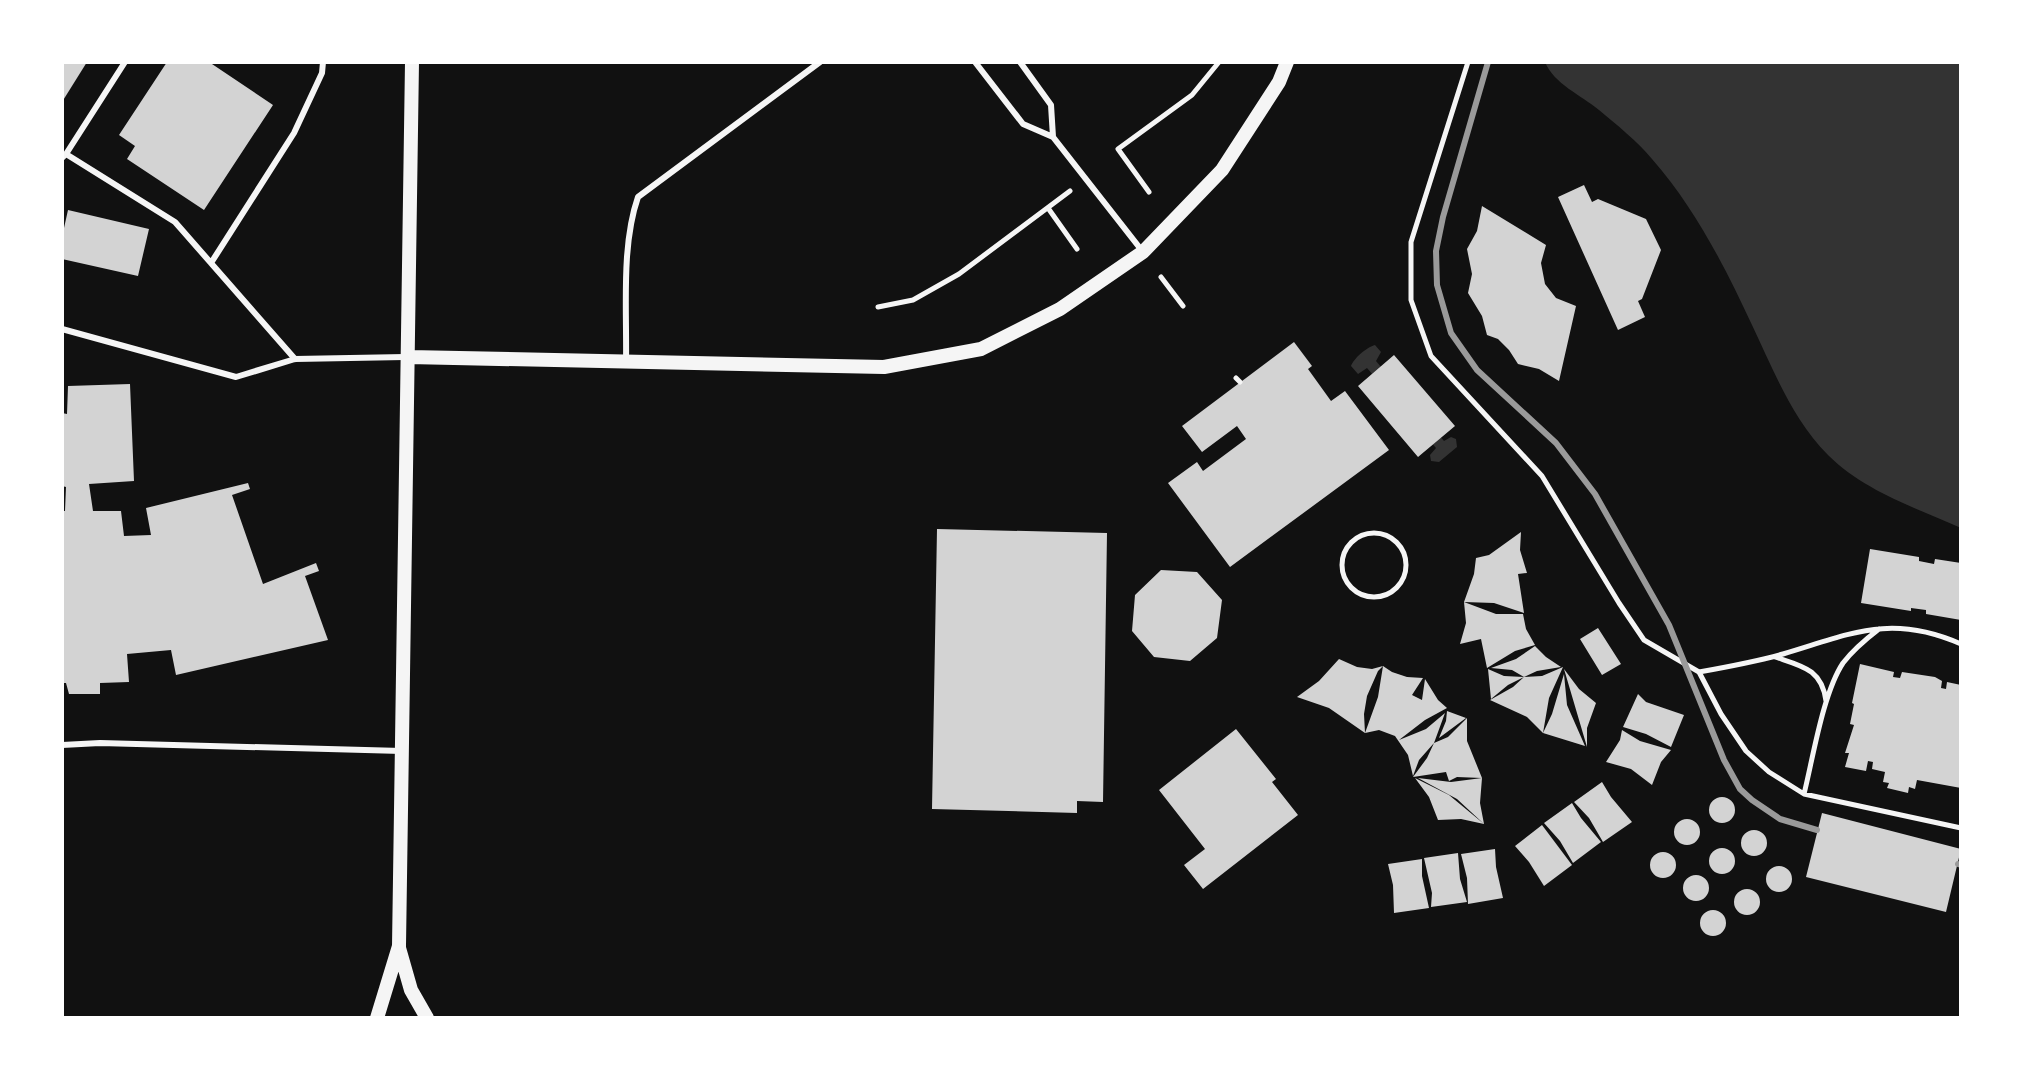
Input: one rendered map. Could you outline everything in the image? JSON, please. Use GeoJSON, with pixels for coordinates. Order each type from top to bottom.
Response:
{"type":"FeatureCollection","features":[{"type":"Feature","properties":{"kind":"street"},"geometry":{"type":"LineString","coordinates":[[377,1018],[399,946],[412,62]]}},
{"type":"Feature","properties":{"kind":"street"},"geometry":{"type":"LineString","coordinates":[[409,357],[884,367],[981,349],[1060,309],[1143,252],[1222,170],[1279,82],[1287,62]]}},
{"type":"Feature","properties":{"kind":"street"},"geometry":{"type":"LineString","coordinates":[[399,946],[411,990],[427,1018]]}},
{"type":"Feature","properties":{"kind":"lane"},"geometry":{"type":"LineString","coordinates":[[125,62],[64,156],[175,222],[295,359]]}},
{"type":"Feature","properties":{"kind":"lane"},"geometry":{"type":"LineString","coordinates":[[211,263],[294,133],[322,73],[323,62]]}},
{"type":"Feature","properties":{"kind":"lane"},"geometry":{"type":"LineString","coordinates":[[626,363],[628,249],[631,216],[638,197],[820,62]]}},
{"type":"Feature","properties":{"kind":"lane"},"geometry":{"type":"LineString","coordinates":[[975,62],[1023,124],[1053,137],[1143,252]]}},
{"type":"Feature","properties":{"kind":"lane"},"geometry":{"type":"LineString","coordinates":[[1020,62],[1051,105],[1053,137]]}},
{"type":"Feature","properties":{"kind":"lane"},"geometry":{"type":"LineString","coordinates":[[62,329],[236,377],[295,359],[409,357]]}},
{"type":"Feature","properties":{"kind":"lane"},"geometry":{"type":"LineString","coordinates":[[62,745],[100,743],[402,751]]}},
{"type":"Feature","properties":{"kind":"path"},"geometry":{"type":"LineString","coordinates":[[1149,192],[1118,149],[1192,95],[1219,62]]}},
{"type":"Feature","properties":{"kind":"path"},"geometry":{"type":"LineString","coordinates":[[1468,62],[1411,242],[1411,300],[1431,356],[1542,476],[1644,640],[1699,672],[1721,714],[1746,751],[1769,772],[1804,794],[1961,828]]}},
{"type":"Feature","properties":{"kind":"path"},"geometry":{"type":"LineString","coordinates":[[878,307],[913,300],[959,274],[1086,179]]}},
{"type":"Feature","properties":{"kind":"path"},"geometry":{"type":"LineString","coordinates":[[1048,208],[1077,249]]}},
{"type":"Feature","properties":{"kind":"path"},"geometry":{"type":"LineString","coordinates":[[1161,277],[1183,306]]}},
{"type":"Feature","properties":{"kind":"path"},"geometry":{"type":"LineString","coordinates":[[1375,532],[1393,539],[1401,547],[1406,558],[1406,569],[1399,585],[1387,595],[1376,597],[1355,591],[1347,583],[1341,564],[1348,545],[1364,533],[1375,532]]}},
{"type":"Feature","properties":{"kind":"path"},"geometry":{"type":"LineString","coordinates":[[1699,672],[1773,656],[1841,634],[1880,629],[1936,633],[1961,644]]}},
{"type":"Feature","properties":{"kind":"path"},"geometry":{"type":"LineString","coordinates":[[1804,794],[1826,706],[1841,666],[1880,629]]}},
{"type":"Feature","properties":{"kind":"path"},"geometry":{"type":"LineString","coordinates":[[1773,656],[1816,674],[1822,683],[1826,706]]}},
{"type":"Feature","properties":{"kind":"shaded area"},"geometry":{"type":"Polygon","coordinates":[[[1545,62],[1961,62],[1961,528],[1874,489],[1842,468],[1815,441],[1785,394],[1720,260],[1682,197],[1627,133],[1561,83],[1545,62]]]}},
{"type":"Feature","properties":{"kind":"shaded area"},"geometry":{"type":"Polygon","coordinates":[[[1375,345],[1381,352],[1376,361],[1444,441],[1451,437],[1456,439],[1457,447],[1439,462],[1431,461],[1430,455],[1436,448],[1367,368],[1358,374],[1351,366],[1361,353],[1375,345]]]}},
{"type":"Feature","properties":{"kind":"building"},"geometry":{"type":"Polygon","coordinates":[[[62,62],[87,62],[62,102],[62,62]]]}},
{"type":"Feature","properties":{"kind":"building"},"geometry":{"type":"Polygon","coordinates":[[[167,62],[209,62],[273,105],[204,210],[127,159],[135,146],[119,135],[167,62]]]}},
{"type":"Feature","properties":{"kind":"building"},"geometry":{"type":"Polygon","coordinates":[[[1584,185],[1592,202],[1598,199],[1646,219],[1661,250],[1642,299],[1638,301],[1645,317],[1618,330],[1558,197],[1584,185]]]}},
{"type":"Feature","properties":{"kind":"building"},"geometry":{"type":"Polygon","coordinates":[[[1482,206],[1546,245],[1541,263],[1545,284],[1556,298],[1576,306],[1559,381],[1539,369],[1518,364],[1498,339],[1487,335],[1482,316],[1468,293],[1472,274],[1467,249],[1477,231],[1482,206]]]}},
{"type":"Feature","properties":{"kind":"building"},"geometry":{"type":"Polygon","coordinates":[[[68,210],[149,229],[138,276],[62,259],[62,237],[68,210]]]}},
{"type":"Feature","properties":{"kind":"building"},"geometry":{"type":"Polygon","coordinates":[[[1294,342],[1312,366],[1308,369],[1331,401],[1345,391],[1389,450],[1230,567],[1168,483],[1197,462],[1203,471],[1246,439],[1237,426],[1202,452],[1182,426],[1294,342]]]}},
{"type":"Feature","properties":{"kind":"building"},"geometry":{"type":"Polygon","coordinates":[[[1394,355],[1455,426],[1418,457],[1358,386],[1394,355]]]}},
{"type":"Feature","properties":{"kind":"building"},"geometry":{"type":"Polygon","coordinates":[[[130,384],[134,481],[89,484],[93,511],[121,511],[124,536],[151,535],[146,508],[248,483],[250,489],[232,495],[263,584],[316,563],[319,571],[305,576],[328,640],[176,675],[171,650],[127,654],[129,682],[100,683],[100,694],[69,694],[66,683],[62,683],[62,511],[65,511],[66,487],[62,486],[62,413],[67,414],[68,386],[130,384]]]}},
{"type":"Feature","properties":{"kind":"building"},"geometry":{"type":"Polygon","coordinates":[[[937,529],[1107,533],[1103,802],[1077,801],[1077,813],[932,809],[937,529]]]}},
{"type":"Feature","properties":{"kind":"building"},"geometry":{"type":"Polygon","coordinates":[[[1521,532],[1520,550],[1527,573],[1518,574],[1524,613],[1494,603],[1464,602],[1476,558],[1489,555],[1521,532]]]}},
{"type":"Feature","properties":{"kind":"building"},"geometry":{"type":"Polygon","coordinates":[[[1870,549],[1919,557],[1919,561],[1934,564],[1935,559],[1961,563],[1961,620],[1926,614],[1926,610],[1911,608],[1911,611],[1861,603],[1870,549]]]}},
{"type":"Feature","properties":{"kind":"building"},"geometry":{"type":"Polygon","coordinates":[[[1161,570],[1197,572],[1222,600],[1217,638],[1190,661],[1154,657],[1132,631],[1135,595],[1161,570]]]}},
{"type":"Feature","properties":{"kind":"building"},"geometry":{"type":"Polygon","coordinates":[[[1464,602],[1496,614],[1523,614],[1526,629],[1535,645],[1515,651],[1487,668],[1481,639],[1460,644],[1466,623],[1464,602]]]}},
{"type":"Feature","properties":{"kind":"building"},"geometry":{"type":"Polygon","coordinates":[[[1598,628],[1621,664],[1602,675],[1580,639],[1598,628]]]}},
{"type":"Feature","properties":{"kind":"building"},"geometry":{"type":"Polygon","coordinates":[[[1535,646],[1561,667],[1537,671],[1524,677],[1512,670],[1491,668],[1516,659],[1535,646]]]}},
{"type":"Feature","properties":{"kind":"building"},"geometry":{"type":"Polygon","coordinates":[[[1339,659],[1357,667],[1372,669],[1383,666],[1367,696],[1365,733],[1329,708],[1297,697],[1319,681],[1339,659]]]}},
{"type":"Feature","properties":{"kind":"building"},"geometry":{"type":"Polygon","coordinates":[[[1860,664],[1894,672],[1893,677],[1900,678],[1902,672],[1935,677],[1942,681],[1941,688],[1946,689],[1947,682],[1961,685],[1961,788],[1917,780],[1915,789],[1909,787],[1908,793],[1887,788],[1889,783],[1883,782],[1885,772],[1872,769],[1873,762],[1868,761],[1866,771],[1845,767],[1849,753],[1845,753],[1854,725],[1850,724],[1852,703],[1860,664]]]}},
{"type":"Feature","properties":{"kind":"building"},"geometry":{"type":"Polygon","coordinates":[[[1383,666],[1407,677],[1423,678],[1412,695],[1422,700],[1425,679],[1447,708],[1399,740],[1426,729],[1445,713],[1434,743],[1419,760],[1413,776],[1408,755],[1395,736],[1379,730],[1365,733],[1378,697],[1383,666]]]}},
{"type":"Feature","properties":{"kind":"building"},"geometry":{"type":"Polygon","coordinates":[[[1563,667],[1549,698],[1543,733],[1527,717],[1490,700],[1524,677],[1542,676],[1563,667]]]}},
{"type":"Feature","properties":{"kind":"building"},"geometry":{"type":"Polygon","coordinates":[[[1488,669],[1504,676],[1524,677],[1491,699],[1488,669]]]}},
{"type":"Feature","properties":{"kind":"building"},"geometry":{"type":"Polygon","coordinates":[[[1564,669],[1579,689],[1596,703],[1587,728],[1587,747],[1564,669]]]}},
{"type":"Feature","properties":{"kind":"building"},"geometry":{"type":"Polygon","coordinates":[[[1564,674],[1567,705],[1585,746],[1543,733],[1564,674]]]}},
{"type":"Feature","properties":{"kind":"building"},"geometry":{"type":"Polygon","coordinates":[[[1638,694],[1646,702],[1684,715],[1671,747],[1623,727],[1638,694]]]}},
{"type":"Feature","properties":{"kind":"building"},"geometry":{"type":"Polygon","coordinates":[[[1447,711],[1466,718],[1439,738],[1446,721],[1447,711]]]}},
{"type":"Feature","properties":{"kind":"building"},"geometry":{"type":"Polygon","coordinates":[[[1467,718],[1467,741],[1482,778],[1457,777],[1449,781],[1446,772],[1413,777],[1434,743],[1448,737],[1467,718]]]}},
{"type":"Feature","properties":{"kind":"building"},"geometry":{"type":"Polygon","coordinates":[[[1236,729],[1276,779],[1272,782],[1298,815],[1203,889],[1184,865],[1205,849],[1159,790],[1236,729]]]}},
{"type":"Feature","properties":{"kind":"building"},"geometry":{"type":"Polygon","coordinates":[[[1622,730],[1640,741],[1671,750],[1661,762],[1652,785],[1631,769],[1606,762],[1620,740],[1622,730]]]}},
{"type":"Feature","properties":{"kind":"building"},"geometry":{"type":"Polygon","coordinates":[[[1415,778],[1449,795],[1484,824],[1461,819],[1438,820],[1429,797],[1415,778]]]}},
{"type":"Feature","properties":{"kind":"building"},"geometry":{"type":"Polygon","coordinates":[[[1418,778],[1451,782],[1482,778],[1480,803],[1484,824],[1457,799],[1418,778]]]}},
{"type":"Feature","properties":{"kind":"building"},"geometry":{"type":"Polygon","coordinates":[[[1602,782],[1632,822],[1603,842],[1589,818],[1574,802],[1602,782]]]}},
{"type":"Feature","properties":{"kind":"building"},"geometry":{"type":"Polygon","coordinates":[[[1722,797],[1731,801],[1735,810],[1731,819],[1722,823],[1713,819],[1709,810],[1713,801],[1722,797]]]}},
{"type":"Feature","properties":{"kind":"building"},"geometry":{"type":"Polygon","coordinates":[[[1572,803],[1601,842],[1573,863],[1544,823],[1572,803]]]}},
{"type":"Feature","properties":{"kind":"building"},"geometry":{"type":"Polygon","coordinates":[[[1822,813],[1961,849],[1946,912],[1806,877],[1822,813]]]}},
{"type":"Feature","properties":{"kind":"building"},"geometry":{"type":"Polygon","coordinates":[[[1687,819],[1696,823],[1700,832],[1696,841],[1687,845],[1678,841],[1674,832],[1678,823],[1687,819]]]}},
{"type":"Feature","properties":{"kind":"building"},"geometry":{"type":"Polygon","coordinates":[[[1542,825],[1572,865],[1544,886],[1515,846],[1542,825]]]}},
{"type":"Feature","properties":{"kind":"building"},"geometry":{"type":"Polygon","coordinates":[[[1754,830],[1763,834],[1767,843],[1763,852],[1754,856],[1745,852],[1741,843],[1745,834],[1754,830]]]}},
{"type":"Feature","properties":{"kind":"building"},"geometry":{"type":"Polygon","coordinates":[[[1722,848],[1731,852],[1735,861],[1731,870],[1722,874],[1713,870],[1709,861],[1713,852],[1722,848]]]}},
{"type":"Feature","properties":{"kind":"building"},"geometry":{"type":"Polygon","coordinates":[[[1495,849],[1503,898],[1468,904],[1467,878],[1461,854],[1495,849]]]}},
{"type":"Feature","properties":{"kind":"building"},"geometry":{"type":"Polygon","coordinates":[[[1663,852],[1672,856],[1676,865],[1672,874],[1663,878],[1654,874],[1650,865],[1654,856],[1663,852]]]}},
{"type":"Feature","properties":{"kind":"building"},"geometry":{"type":"Polygon","coordinates":[[[1458,853],[1460,879],[1467,902],[1431,907],[1432,893],[1424,858],[1458,853]]]}},
{"type":"Feature","properties":{"kind":"building"},"geometry":{"type":"Polygon","coordinates":[[[1422,859],[1422,876],[1429,908],[1394,913],[1393,885],[1388,864],[1422,859]]]}},
{"type":"Feature","properties":{"kind":"building"},"geometry":{"type":"Polygon","coordinates":[[[1779,866],[1788,870],[1792,879],[1788,888],[1779,892],[1770,888],[1766,879],[1770,870],[1779,866]]]}},
{"type":"Feature","properties":{"kind":"building"},"geometry":{"type":"Polygon","coordinates":[[[1696,875],[1705,879],[1709,888],[1705,897],[1696,901],[1687,897],[1683,888],[1687,879],[1696,875]]]}},
{"type":"Feature","properties":{"kind":"building"},"geometry":{"type":"Polygon","coordinates":[[[1747,889],[1756,893],[1760,902],[1756,911],[1747,915],[1738,911],[1734,902],[1738,893],[1747,889]]]}},
{"type":"Feature","properties":{"kind":"building"},"geometry":{"type":"Polygon","coordinates":[[[1713,910],[1722,914],[1726,923],[1722,932],[1713,936],[1704,932],[1700,923],[1704,914],[1713,910]]]}},
{"type":"Feature","properties":{"kind":"railway"},"geometry":{"type":"LineString","coordinates":[[1488,62],[1436,251],[1437,285],[1451,333],[1477,370],[1556,443],[1595,494],[1669,625],[1724,760],[1740,789],[1780,819],[1817,830]]}}]}
